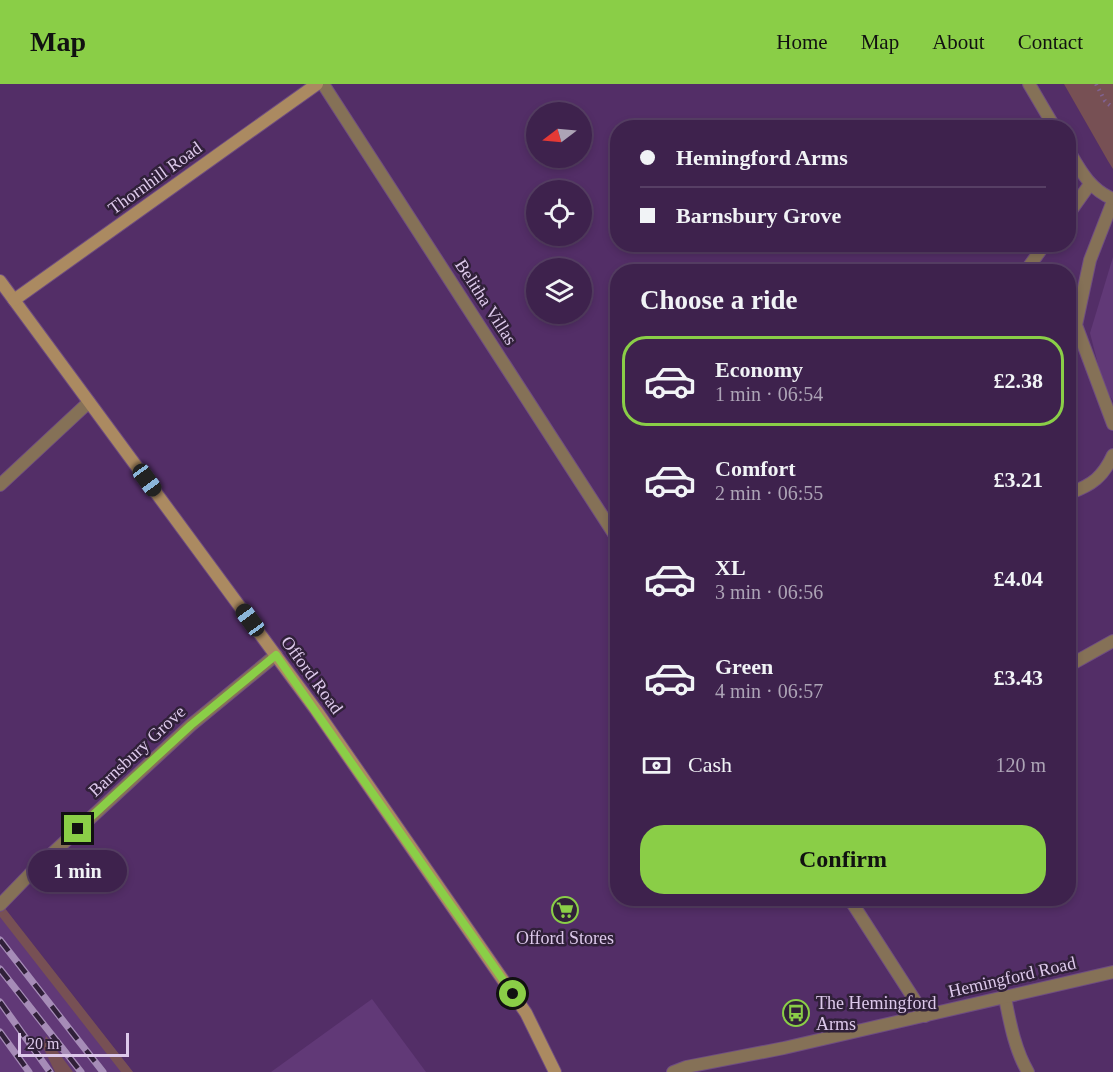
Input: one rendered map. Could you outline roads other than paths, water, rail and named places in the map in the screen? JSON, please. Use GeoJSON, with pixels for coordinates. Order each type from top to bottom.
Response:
{"type":"FeatureCollection","features":[{"type":"Feature","properties":{"kind":"street","name":"Thornhill Road"},"geometry":{"type":"LineString","coordinates":[[14,300],[317,84]]}},
{"type":"Feature","properties":{"kind":"street","name":"Belitha Villas"},"geometry":{"type":"LineString","coordinates":[[323,84],[610,528]]}},
{"type":"Feature","properties":{"kind":"street"},"geometry":{"type":"LineString","coordinates":[[1029,84],[1050,120]]}},
{"type":"Feature","properties":{"kind":"street"},"geometry":{"type":"LineString","coordinates":[[1076,162],[1090,184],[1113,200],[1090,260],[1076,325],[1113,424]]}},
{"type":"Feature","properties":{"kind":"street"},"geometry":{"type":"LineString","coordinates":[[1076,204],[1090,184]]}},
{"type":"Feature","properties":{"kind":"street","name":"Offord Road"},"geometry":{"type":"LineString","coordinates":[[0,281],[276,655],[526,1013],[555,1072]]}},
{"type":"Feature","properties":{"kind":"street"},"geometry":{"type":"LineString","coordinates":[[0,485],[89,402]]}},
{"type":"Feature","properties":{"kind":"street"},"geometry":{"type":"LineString","coordinates":[[1076,491],[1087,487],[1106,471],[1113,455]]}},
{"type":"Feature","properties":{"kind":"street"},"geometry":{"type":"LineString","coordinates":[[1076,662],[1113,641]]}},
{"type":"Feature","properties":{"kind":"street","name":"Barnsbury Grove"},"geometry":{"type":"LineString","coordinates":[[1,905],[28,875],[191,725],[276,655]]}},
{"type":"Feature","properties":{"kind":"street"},"geometry":{"type":"LineString","coordinates":[[854,906],[925,1016]]}},
{"type":"Feature","properties":{"kind":"street","name":"Hemingford Road"},"geometry":{"type":"LineString","coordinates":[[674,1072],[686,1067],[784,1048],[1113,972]]}},
{"type":"Feature","properties":{"kind":"street"},"geometry":{"type":"LineString","coordinates":[[1005,998],[1022,1062],[1028,1072]]}},
{"type":"Feature","properties":{"kind":"railway"},"geometry":{"type":"LineString","coordinates":[[0,940],[103,1072]]}},
{"type":"Feature","properties":{"kind":"railway"},"geometry":{"type":"LineString","coordinates":[[0,969],[81,1072]]}},
{"type":"Feature","properties":{"kind":"railway"},"geometry":{"type":"LineString","coordinates":[[0,1002],[50,1072]]}},
{"type":"Feature","properties":{"kind":"railway"},"geometry":{"type":"LineString","coordinates":[[0,1032],[29,1072]]}},
{"type":"Feature","properties":{"kind":"place","name":"Offord Stores"},"geometry":{"type":"Point","coordinates":[565,910]}},
{"type":"Feature","properties":{"kind":"place","name":"The Hemingford Arms"},"geometry":{"type":"Point","coordinates":[796,1013]}}]}
